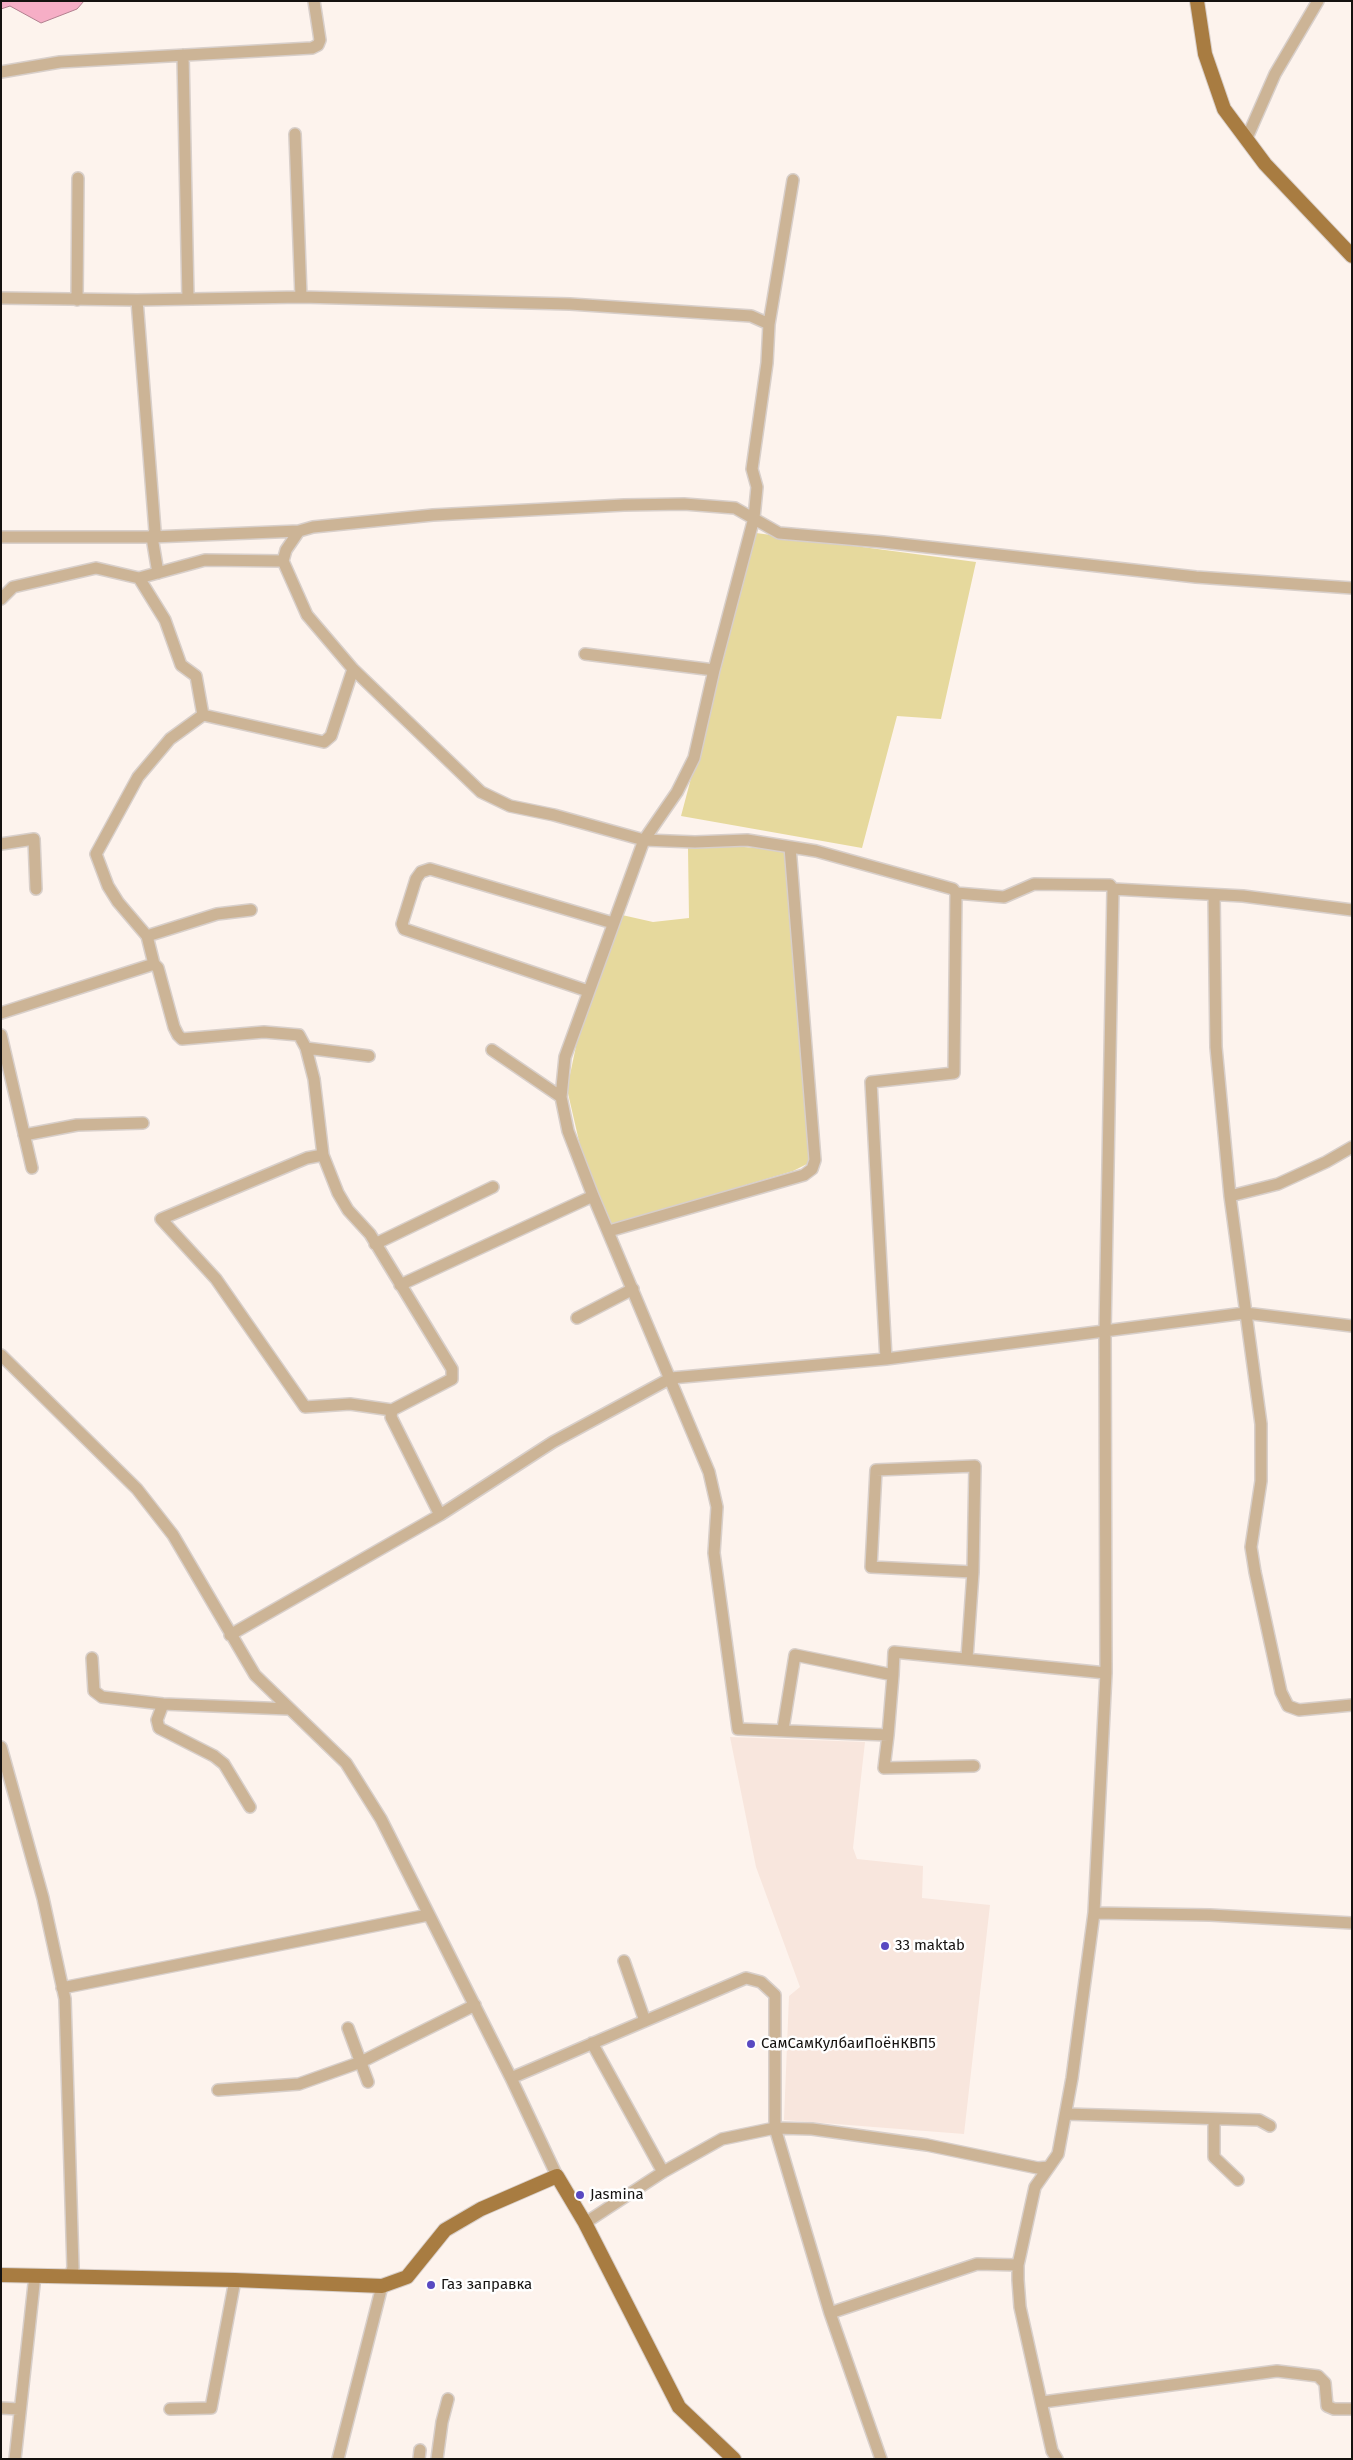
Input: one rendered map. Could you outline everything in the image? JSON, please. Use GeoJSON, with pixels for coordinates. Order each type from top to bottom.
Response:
{"type":"FeatureCollection","features":[{"type":"Feature","properties":{"kind":"main road"},"geometry":{"type":"LineString","coordinates":[[1197,1],[1205,54],[1224,109],[1265,164],[1352,256]]}},
{"type":"Feature","properties":{"kind":"main road"},"geometry":{"type":"LineString","coordinates":[[1,2275],[235,2280],[382,2286],[407,2277],[445,2230],[480,2209],[557,2176],[585,2223],[679,2407],[734,2459]]}},
{"type":"Feature","properties":{"kind":"street"},"geometry":{"type":"LineString","coordinates":[[1,72],[60,62],[312,48],[318,45],[320,40],[314,1]]}},
{"type":"Feature","properties":{"kind":"street"},"geometry":{"type":"LineString","coordinates":[[1246,140],[1275,74],[1318,1]]}},
{"type":"Feature","properties":{"kind":"street"},"geometry":{"type":"LineString","coordinates":[[182,55],[188,299]]}},
{"type":"Feature","properties":{"kind":"street"},"geometry":{"type":"LineString","coordinates":[[295,134],[301,297]]}},
{"type":"Feature","properties":{"kind":"street"},"geometry":{"type":"LineString","coordinates":[[77,300],[78,178]]}},
{"type":"Feature","properties":{"kind":"street"},"geometry":{"type":"LineString","coordinates":[[793,180],[769,324],[766,363],[752,469],[757,487],[754,518],[714,670],[694,758],[677,792],[644,840],[565,1057],[561,1097],[568,1131],[593,1196],[709,1472],[717,1507],[714,1553],[738,1729],[783,1729],[888,1735]]}},
{"type":"Feature","properties":{"kind":"street"},"geometry":{"type":"LineString","coordinates":[[1,298],[137,300],[301,297],[570,304],[751,316],[769,324]]}},
{"type":"Feature","properties":{"kind":"street"},"geometry":{"type":"LineString","coordinates":[[137,300],[155,531],[152,537],[158,573]]}},
{"type":"Feature","properties":{"kind":"street"},"geometry":{"type":"LineString","coordinates":[[1,537],[152,537],[300,531],[313,527],[433,515],[624,505],[684,504],[735,508],[779,534],[893,543],[1196,577],[1352,588]]}},
{"type":"Feature","properties":{"kind":"street"},"geometry":{"type":"LineString","coordinates":[[300,531],[286,550],[283,561],[307,615],[353,669],[481,792],[495,800],[644,840],[695,842],[747,840],[816,851],[953,889],[956,893],[1004,897],[1034,884],[1110,885],[1113,889],[1243,896],[1352,910]]}},
{"type":"Feature","properties":{"kind":"street"},"geometry":{"type":"LineString","coordinates":[[1,599],[13,587],[96,568],[139,578],[205,560],[283,561]]}},
{"type":"Feature","properties":{"kind":"street"},"geometry":{"type":"LineString","coordinates":[[139,578],[165,620],[181,665],[196,676],[203,715]]}},
{"type":"Feature","properties":{"kind":"street"},"geometry":{"type":"LineString","coordinates":[[585,654],[714,670]]}},
{"type":"Feature","properties":{"kind":"street"},"geometry":{"type":"LineString","coordinates":[[323,1155],[307,1158],[161,1220],[216,1279],[306,1407],[350,1404],[392,1410],[452,1379],[453,1375],[443,1353],[375,1244],[348,1210],[331,1177],[323,1155],[314,1079],[306,1048],[299,1035],[293,1033],[264,1032],[182,1039],[174,1027],[147,936],[118,902],[108,886],[96,854],[138,777],[170,739],[203,715],[324,742],[331,736],[353,669]]}},
{"type":"Feature","properties":{"kind":"street"},"geometry":{"type":"LineString","coordinates":[[1,844],[34,839],[36,888]]}},
{"type":"Feature","properties":{"kind":"street"},"geometry":{"type":"LineString","coordinates":[[609,1231],[804,1175],[812,1169],[815,1160],[790,847]]}},
{"type":"Feature","properties":{"kind":"street"},"geometry":{"type":"LineString","coordinates":[[588,991],[404,929],[402,924],[416,879],[421,872],[430,870],[613,924]]}},
{"type":"Feature","properties":{"kind":"street"},"geometry":{"type":"LineString","coordinates":[[1057,2459],[1052,2451],[1043,2402],[1020,2307],[1018,2265],[1035,2187],[1058,2154],[1066,2114],[1094,1913],[1106,1673],[1105,1332],[1113,889]]}},
{"type":"Feature","properties":{"kind":"street"},"geometry":{"type":"LineString","coordinates":[[886,1359],[871,1082],[954,1073],[956,893]]}},
{"type":"Feature","properties":{"kind":"street"},"geometry":{"type":"LineString","coordinates":[[1214,895],[1216,1047],[1230,1196],[1261,1424],[1261,1481],[1251,1546],[1282,1692],[1288,1706],[1299,1710],[1352,1705]]}},
{"type":"Feature","properties":{"kind":"street"},"geometry":{"type":"LineString","coordinates":[[147,936],[217,914],[251,910]]}},
{"type":"Feature","properties":{"kind":"street"},"geometry":{"type":"LineString","coordinates":[[1,1013],[154,964]]}},
{"type":"Feature","properties":{"kind":"street"},"geometry":{"type":"LineString","coordinates":[[1,1034],[32,1168]]}},
{"type":"Feature","properties":{"kind":"street"},"geometry":{"type":"LineString","coordinates":[[306,1048],[369,1056]]}},
{"type":"Feature","properties":{"kind":"street"},"geometry":{"type":"LineString","coordinates":[[492,1050],[561,1097]]}},
{"type":"Feature","properties":{"kind":"street"},"geometry":{"type":"LineString","coordinates":[[24,1135],[77,1125],[143,1123]]}},
{"type":"Feature","properties":{"kind":"street"},"geometry":{"type":"LineString","coordinates":[[1230,1196],[1278,1184],[1326,1162],[1352,1147]]}},
{"type":"Feature","properties":{"kind":"street"},"geometry":{"type":"LineString","coordinates":[[375,1244],[493,1187]]}},
{"type":"Feature","properties":{"kind":"street"},"geometry":{"type":"LineString","coordinates":[[400,1285],[593,1196]]}},
{"type":"Feature","properties":{"kind":"street"},"geometry":{"type":"LineString","coordinates":[[577,1318],[633,1289]]}},
{"type":"Feature","properties":{"kind":"street"},"geometry":{"type":"LineString","coordinates":[[230,1635],[440,1515],[552,1442],[671,1378],[886,1359],[1245,1313],[1352,1326]]}},
{"type":"Feature","properties":{"kind":"street"},"geometry":{"type":"LineString","coordinates":[[1,1355],[137,1489],[173,1534],[230,1635],[255,1675],[346,1763],[381,1819],[511,2078],[557,2176]]}},
{"type":"Feature","properties":{"kind":"street"},"geometry":{"type":"LineString","coordinates":[[392,1410],[392,1424],[440,1515]]}},
{"type":"Feature","properties":{"kind":"street"},"geometry":{"type":"LineString","coordinates":[[966,1658],[973,1572],[975,1466],[876,1470],[871,1567],[973,1572]]}},
{"type":"Feature","properties":{"kind":"street"},"geometry":{"type":"LineString","coordinates":[[974,1766],[884,1768],[894,1652],[1106,1673]]}},
{"type":"Feature","properties":{"kind":"street"},"geometry":{"type":"LineString","coordinates":[[783,1729],[795,1654],[893,1675]]}},
{"type":"Feature","properties":{"kind":"street"},"geometry":{"type":"LineString","coordinates":[[92,1658],[94,1691],[99,1697],[163,1704],[290,1709]]}},
{"type":"Feature","properties":{"kind":"street"},"geometry":{"type":"LineString","coordinates":[[163,1704],[157,1720],[159,1728],[214,1756],[228,1771],[250,1808]]}},
{"type":"Feature","properties":{"kind":"street"},"geometry":{"type":"LineString","coordinates":[[1,1747],[43,1898],[65,1999],[73,2268],[69,2277]]}},
{"type":"Feature","properties":{"kind":"street"},"geometry":{"type":"LineString","coordinates":[[1094,1913],[1210,1914],[1352,1922]]}},
{"type":"Feature","properties":{"kind":"street"},"geometry":{"type":"LineString","coordinates":[[62,1988],[428,1914]]}},
{"type":"Feature","properties":{"kind":"street"},"geometry":{"type":"LineString","coordinates":[[624,1961],[645,2021]]}},
{"type":"Feature","properties":{"kind":"street"},"geometry":{"type":"LineString","coordinates":[[511,2078],[746,1978],[761,1982],[774,1995],[775,2128],[830,2313],[881,2459]]}},
{"type":"Feature","properties":{"kind":"street"},"geometry":{"type":"LineString","coordinates":[[218,2090],[300,2084],[360,2062],[475,2005]]}},
{"type":"Feature","properties":{"kind":"street"},"geometry":{"type":"LineString","coordinates":[[348,2028],[368,2082]]}},
{"type":"Feature","properties":{"kind":"street"},"geometry":{"type":"LineString","coordinates":[[592,2043],[663,2172]]}},
{"type":"Feature","properties":{"kind":"street"},"geometry":{"type":"LineString","coordinates":[[1066,2114],[1260,2120],[1270,2126]]}},
{"type":"Feature","properties":{"kind":"street"},"geometry":{"type":"LineString","coordinates":[[1214,2119],[1214,2157],[1238,2180]]}},
{"type":"Feature","properties":{"kind":"street"},"geometry":{"type":"LineString","coordinates":[[585,2223],[663,2172],[722,2139],[775,2128],[812,2129],[927,2145],[1038,2168],[1049,2167]]}},
{"type":"Feature","properties":{"kind":"street"},"geometry":{"type":"LineString","coordinates":[[830,2313],[977,2264],[1018,2265]]}},
{"type":"Feature","properties":{"kind":"street"},"geometry":{"type":"LineString","coordinates":[[15,2459],[35,2275]]}},
{"type":"Feature","properties":{"kind":"street"},"geometry":{"type":"LineString","coordinates":[[170,2410],[211,2408],[235,2280]]}},
{"type":"Feature","properties":{"kind":"street"},"geometry":{"type":"LineString","coordinates":[[338,2459],[382,2286]]}},
{"type":"Feature","properties":{"kind":"street"},"geometry":{"type":"LineString","coordinates":[[1043,2402],[1277,2371],[1318,2376],[1326,2383],[1327,2406],[1334,2409],[1352,2409]]}},
{"type":"Feature","properties":{"kind":"street"},"geometry":{"type":"LineString","coordinates":[[437,2459],[442,2422],[448,2399]]}},
{"type":"Feature","properties":{"kind":"street"},"geometry":{"type":"LineString","coordinates":[[1,2408],[20,2409]]}},
{"type":"Feature","properties":{"kind":"shaded area"},"geometry":{"type":"Polygon","coordinates":[[[1,1],[84,1],[77,9],[41,23],[10,6],[1,9],[1,1]]]}},
{"type":"Feature","properties":{"kind":"shaded area"},"geometry":{"type":"Polygon","coordinates":[[[756,533],[976,562],[941,719],[897,716],[862,848],[681,816],[756,533]]]}},
{"type":"Feature","properties":{"kind":"shaded area"},"geometry":{"type":"Polygon","coordinates":[[[734,846],[787,851],[810,1149],[809,1163],[793,1171],[611,1225],[582,1154],[567,1089],[579,1032],[622,915],[653,922],[689,918],[688,848],[734,846]]]}},
{"type":"Feature","properties":{"kind":"shaded area","name":"33 maktab"},"geometry":{"type":"Polygon","coordinates":[[[730,1737],[865,1742],[853,1848],[857,1859],[923,1866],[922,1898],[990,1905],[964,2134],[784,2120],[789,1996],[800,1987],[756,1867],[730,1737]]]}},
{"type":"Feature","properties":{"kind":"place","name":"33 maktab"},"geometry":{"type":"Point","coordinates":[885,1946]}},
{"type":"Feature","properties":{"kind":"place","name":"СамСамКулбаиПоёнКВП5"},"geometry":{"type":"Point","coordinates":[751,2044]}},
{"type":"Feature","properties":{"kind":"place","name":"Jasmina"},"geometry":{"type":"Point","coordinates":[580,2195]}},
{"type":"Feature","properties":{"kind":"place","name":"Газ заправка"},"geometry":{"type":"Point","coordinates":[431,2285]}}]}
